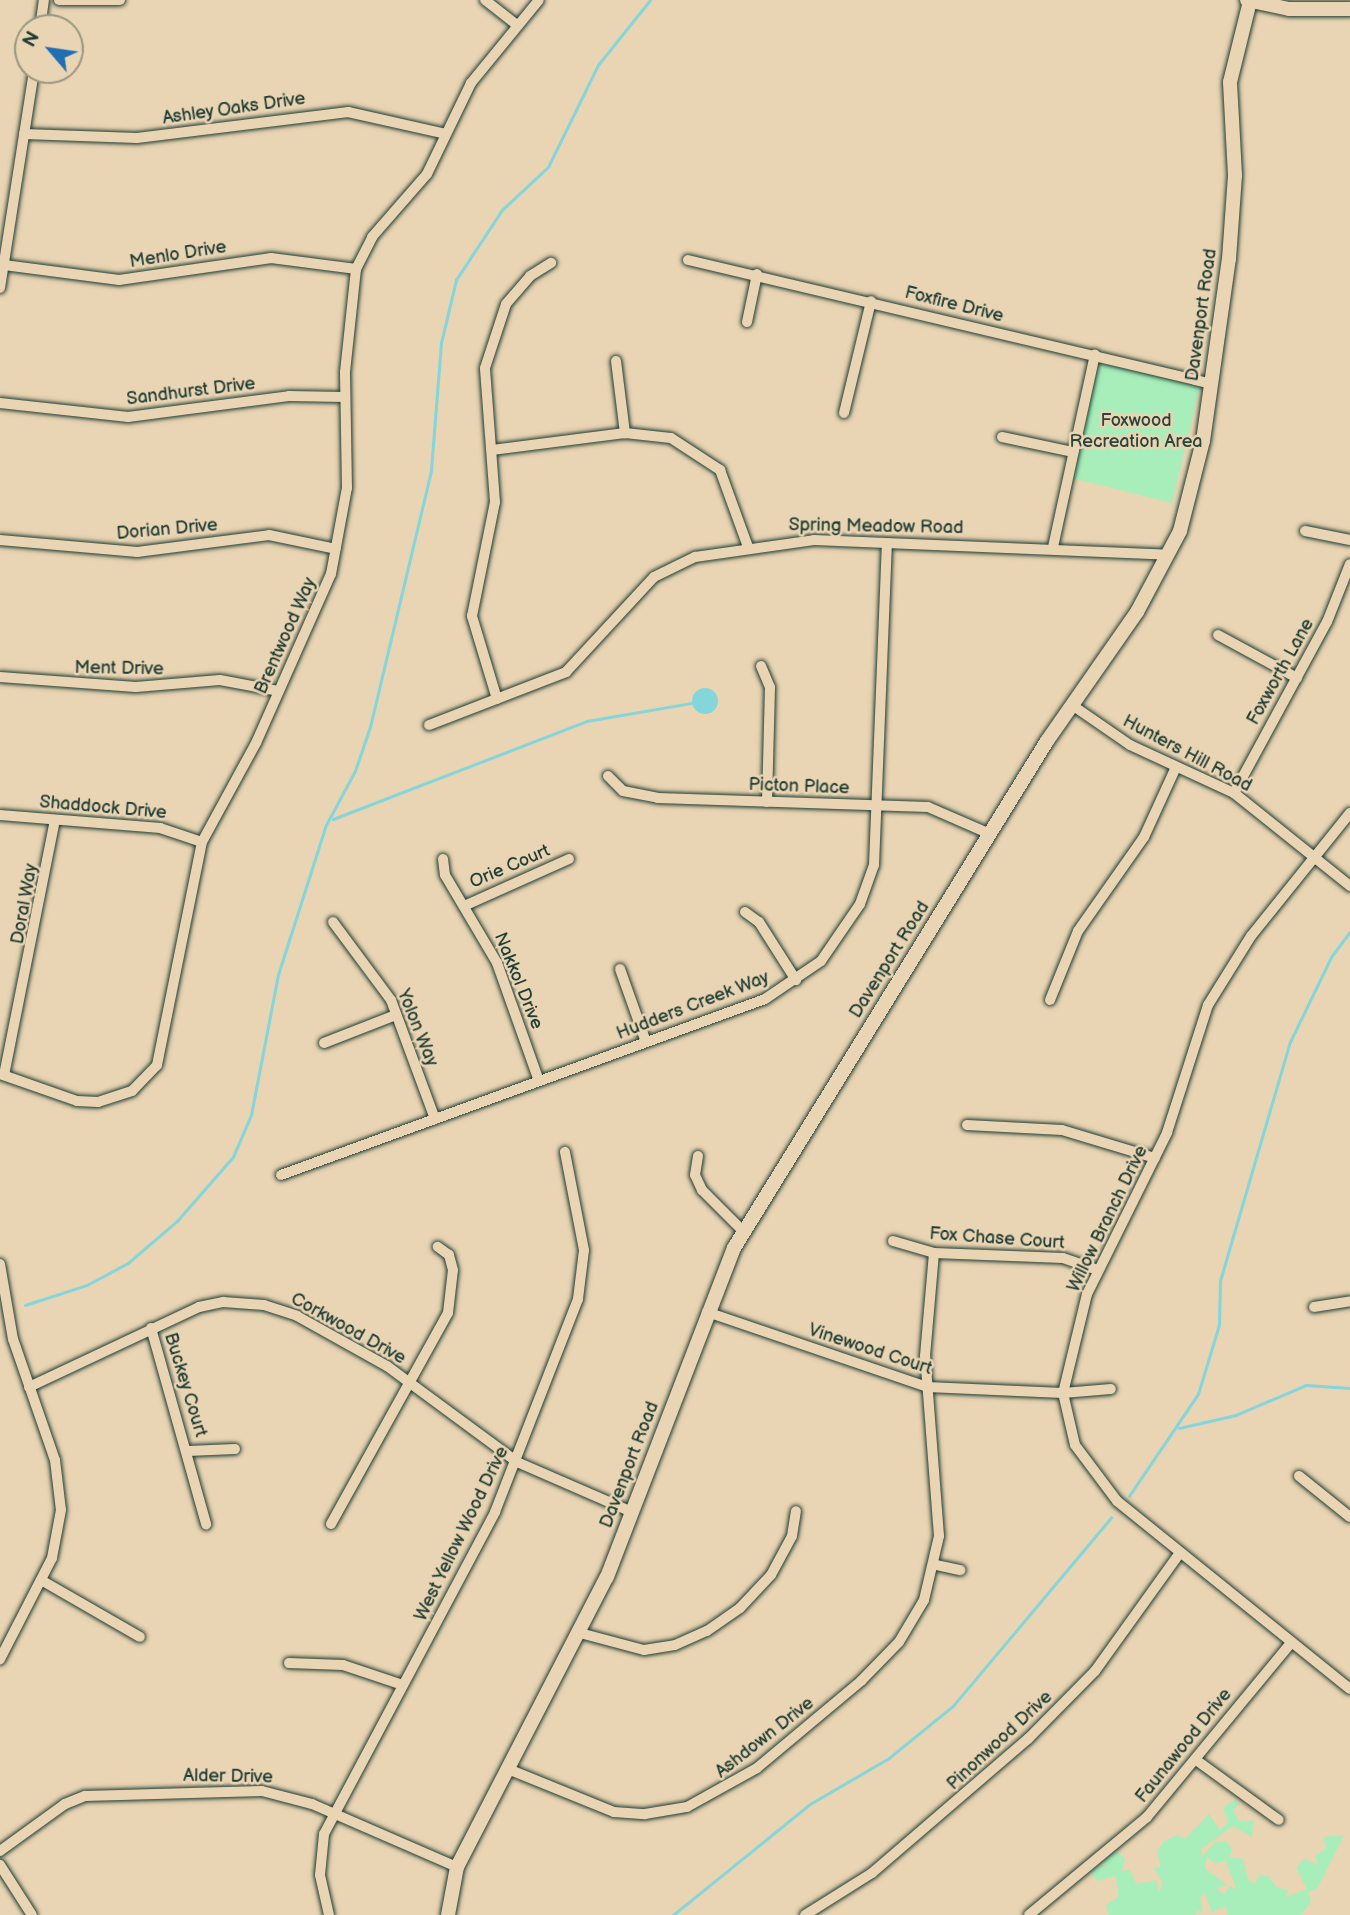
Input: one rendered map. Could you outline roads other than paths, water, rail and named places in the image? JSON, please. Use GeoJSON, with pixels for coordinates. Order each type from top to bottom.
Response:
{"type":"FeatureCollection","features":[{"type":"Feature","properties":{"kind":"street"},"geometry":{"type":"LineString","coordinates":[[59,0],[120,0]]}},
{"type":"Feature","properties":{"kind":"street"},"geometry":{"type":"LineString","coordinates":[[485,0],[517,25]]}},
{"type":"Feature","properties":{"kind":"street","name":"Brentwood Way"},"geometry":{"type":"LineString","coordinates":[[2,1074],[90,1102],[132,1091],[149,1076],[165,1043],[202,842],[256,743],[324,593],[336,549],[347,488],[344,397],[356,269],[372,237],[428,174],[471,83],[539,0]]}},
{"type":"Feature","properties":{"kind":"street"},"geometry":{"type":"LineString","coordinates":[[1249,1],[1289,9],[1350,9]]}},
{"type":"Feature","properties":{"kind":"street","name":"Davenport Road"},"geometry":{"type":"LineString","coordinates":[[448,1915],[457,1867],[580,1633],[632,1512],[707,1312],[744,1231],[990,834],[1072,705],[1137,612],[1169,555],[1199,464],[1212,384],[1234,212],[1231,68],[1249,1]]}},
{"type":"Feature","properties":{"kind":"street"},"geometry":{"type":"LineString","coordinates":[[0,288],[32,84]]}},
{"type":"Feature","properties":{"kind":"street","name":"Ashley Oaks Drive"},"geometry":{"type":"LineString","coordinates":[[24,134],[136,138],[348,112],[446,134]]}},
{"type":"Feature","properties":{"kind":"street","name":"Menlo Drive"},"geometry":{"type":"LineString","coordinates":[[4,265],[119,280],[271,258],[356,269]]}},
{"type":"Feature","properties":{"kind":"street","name":"Foxfire Drive"},"geometry":{"type":"LineString","coordinates":[[688,260],[757,274],[1212,384]]}},
{"type":"Feature","properties":{"kind":"street"},"geometry":{"type":"LineString","coordinates":[[497,699],[472,616],[494,511],[492,450],[485,385],[492,333],[515,292],[551,263]]}},
{"type":"Feature","properties":{"kind":"street"},"geometry":{"type":"LineString","coordinates":[[747,322],[757,274]]}},
{"type":"Feature","properties":{"kind":"street"},"geometry":{"type":"LineString","coordinates":[[844,413],[871,301]]}},
{"type":"Feature","properties":{"kind":"street"},"geometry":{"type":"LineString","coordinates":[[1053,547],[1095,355]]}},
{"type":"Feature","properties":{"kind":"street"},"geometry":{"type":"LineString","coordinates":[[616,361],[625,433]]}},
{"type":"Feature","properties":{"kind":"street","name":"Sandhurst Drive"},"geometry":{"type":"LineString","coordinates":[[0,403],[128,417],[289,396],[344,397]]}},
{"type":"Feature","properties":{"kind":"street"},"geometry":{"type":"LineString","coordinates":[[492,450],[625,433],[671,438],[709,459],[729,487],[748,547]]}},
{"type":"Feature","properties":{"kind":"street"},"geometry":{"type":"LineString","coordinates":[[1002,437],[1073,452]]}},
{"type":"Feature","properties":{"kind":"street"},"geometry":{"type":"LineString","coordinates":[[1305,531],[1350,540]]}},
{"type":"Feature","properties":{"kind":"street","name":"Dorian Drive"},"geometry":{"type":"LineString","coordinates":[[0,540],[137,552],[269,535],[336,549]]}},
{"type":"Feature","properties":{"kind":"street","name":"Spring Meadow Road"},"geometry":{"type":"LineString","coordinates":[[429,725],[574,666],[665,569],[748,547],[814,540],[1053,547],[1169,555]]}},
{"type":"Feature","properties":{"kind":"street","name":"Hudders Creek Way"},"geometry":{"type":"LineString","coordinates":[[281,1175],[765,999],[796,980],[826,955],[860,904],[874,865],[880,805],[887,543]]}},
{"type":"Feature","properties":{"kind":"street","name":"Foxworth Lane"},"geometry":{"type":"LineString","coordinates":[[1234,793],[1341,594],[1350,564]]}},
{"type":"Feature","properties":{"kind":"street"},"geometry":{"type":"LineString","coordinates":[[1219,635],[1297,678]]}},
{"type":"Feature","properties":{"kind":"street"},"geometry":{"type":"LineString","coordinates":[[761,666],[770,687],[766,802]]}},
{"type":"Feature","properties":{"kind":"street","name":"Ment Drive"},"geometry":{"type":"LineString","coordinates":[[0,677],[136,687],[220,680],[278,691]]}},
{"type":"Feature","properties":{"kind":"street","name":"Hunters Hill Road"},"geometry":{"type":"LineString","coordinates":[[1072,705],[1129,745],[1234,793],[1350,886]]}},
{"type":"Feature","properties":{"kind":"street"},"geometry":{"type":"LineString","coordinates":[[1050,1000],[1078,931],[1144,837],[1176,767]]}},
{"type":"Feature","properties":{"kind":"street","name":"Picton Place"},"geometry":{"type":"LineString","coordinates":[[608,776],[620,789],[635,794],[939,810],[990,834]]}},
{"type":"Feature","properties":{"kind":"street","name":"Willow Branch Drive"},"geometry":{"type":"LineString","coordinates":[[1350,813],[1251,936],[1208,1005],[1155,1158],[1097,1270],[1072,1340],[1063,1393],[1071,1437],[1087,1466],[1116,1501],[1350,1689]]}},
{"type":"Feature","properties":{"kind":"street","name":"Shaddock Drive"},"geometry":{"type":"LineString","coordinates":[[0,815],[160,828],[202,842]]}},
{"type":"Feature","properties":{"kind":"street","name":"Doral Way"},"geometry":{"type":"LineString","coordinates":[[2,1074],[55,820]]}},
{"type":"Feature","properties":{"kind":"street","name":"Nakkol Drive"},"geometry":{"type":"LineString","coordinates":[[443,859],[445,875],[497,963],[539,1081]]}},
{"type":"Feature","properties":{"kind":"street","name":"Orie Court"},"geometry":{"type":"LineString","coordinates":[[464,906],[569,859]]}},
{"type":"Feature","properties":{"kind":"street"},"geometry":{"type":"LineString","coordinates":[[745,912],[759,922],[796,980]]}},
{"type":"Feature","properties":{"kind":"street","name":"Yolon Way"},"geometry":{"type":"LineString","coordinates":[[332,922],[381,983],[396,1015],[435,1119]]}},
{"type":"Feature","properties":{"kind":"street"},"geometry":{"type":"LineString","coordinates":[[620,969],[646,1042]]}},
{"type":"Feature","properties":{"kind":"street"},"geometry":{"type":"LineString","coordinates":[[324,1043],[396,1015]]}},
{"type":"Feature","properties":{"kind":"street"},"geometry":{"type":"LineString","coordinates":[[967,1125],[1062,1130],[1155,1158]]}},
{"type":"Feature","properties":{"kind":"street","name":"West Yellow Wood Drive"},"geometry":{"type":"LineString","coordinates":[[329,1915],[321,1858],[334,1813],[403,1685],[517,1461],[582,1278],[581,1220],[565,1152]]}},
{"type":"Feature","properties":{"kind":"street"},"geometry":{"type":"LineString","coordinates":[[698,1156],[694,1168],[702,1190],[744,1231]]}},
{"type":"Feature","properties":{"kind":"street","name":"Fox Chase Court"},"geometry":{"type":"LineString","coordinates":[[893,1241],[934,1253],[1063,1258],[1097,1270]]}},
{"type":"Feature","properties":{"kind":"street"},"geometry":{"type":"LineString","coordinates":[[331,1524],[411,1384],[451,1301],[452,1263],[438,1247]]}},
{"type":"Feature","properties":{"kind":"street","name":"Ashdown Drive"},"geometry":{"type":"LineString","coordinates":[[508,1769],[623,1813],[669,1811],[710,1798],[757,1768],[879,1664],[915,1617],[936,1566],[939,1504],[927,1387],[926,1310],[934,1253]]}},
{"type":"Feature","properties":{"kind":"street"},"geometry":{"type":"LineString","coordinates":[[0,1264],[9,1322],[55,1460],[61,1503],[55,1546],[41,1580],[0,1659]]}},
{"type":"Feature","properties":{"kind":"street"},"geometry":{"type":"LineString","coordinates":[[1314,1307],[1350,1301]]}},
{"type":"Feature","properties":{"kind":"street","name":"Corkwood Drive"},"geometry":{"type":"LineString","coordinates":[[29,1387],[151,1328],[213,1304],[264,1305],[315,1325],[411,1384],[517,1461],[632,1512]]}},
{"type":"Feature","properties":{"kind":"street","name":"Vinewood Court"},"geometry":{"type":"LineString","coordinates":[[707,1312],[927,1387],[1063,1393],[1111,1389]]}},
{"type":"Feature","properties":{"kind":"street","name":"Buckey Court"},"geometry":{"type":"LineString","coordinates":[[151,1328],[188,1451],[206,1524]]}},
{"type":"Feature","properties":{"kind":"street","name":"Buckey Court"},"geometry":{"type":"LineString","coordinates":[[188,1451],[235,1449]]}},
{"type":"Feature","properties":{"kind":"street"},"geometry":{"type":"LineString","coordinates":[[1299,1476],[1350,1517]]}},
{"type":"Feature","properties":{"kind":"street"},"geometry":{"type":"LineString","coordinates":[[580,1633],[643,1650],[675,1645],[707,1631],[740,1608],[771,1575],[792,1536],[796,1511]]}},
{"type":"Feature","properties":{"kind":"street","name":"Pinonwood Drive"},"geometry":{"type":"LineString","coordinates":[[805,1915],[879,1868],[1028,1739],[1096,1671],[1180,1555]]}},
{"type":"Feature","properties":{"kind":"street"},"geometry":{"type":"LineString","coordinates":[[936,1566],[960,1570]]}},
{"type":"Feature","properties":{"kind":"street"},"geometry":{"type":"LineString","coordinates":[[41,1580],[141,1637]]}},
{"type":"Feature","properties":{"kind":"street","name":"Faunawood Drive"},"geometry":{"type":"LineString","coordinates":[[1029,1915],[1147,1817],[1291,1643]]}},
{"type":"Feature","properties":{"kind":"street"},"geometry":{"type":"LineString","coordinates":[[289,1664],[343,1665],[403,1685]]}},
{"type":"Feature","properties":{"kind":"street"},"geometry":{"type":"LineString","coordinates":[[1196,1760],[1279,1820]]}},
{"type":"Feature","properties":{"kind":"street","name":"Alder Drive"},"geometry":{"type":"LineString","coordinates":[[0,1851],[65,1804],[94,1794],[262,1791],[334,1813],[457,1867]]}},
{"type":"Feature","properties":{"kind":"street"},"geometry":{"type":"LineString","coordinates":[[0,1865],[32,1915]]}},
{"type":"Feature","properties":{"kind":"water"},"geometry":{"type":"Polygon","coordinates":[[[705,688],[714,692],[718,701],[714,710],[705,714],[696,710],[692,701],[696,692],[705,688]]]}},
{"type":"Feature","properties":{"kind":"waterway"},"geometry":{"type":"LineString","coordinates":[[25,1305],[87,1285],[128,1263],[177,1221],[233,1157],[251,1115],[278,975],[326,825],[355,771],[370,727],[431,470],[441,343],[456,280],[502,210],[548,167],[598,65],[650,0]]}},
{"type":"Feature","properties":{"kind":"waterway"},"geometry":{"type":"LineString","coordinates":[[333,819],[587,721],[691,703]]}},
{"type":"Feature","properties":{"kind":"waterway"},"geometry":{"type":"LineString","coordinates":[[1129,1496],[1198,1394],[1219,1325],[1220,1281],[1290,1042],[1331,957],[1350,932]]}},
{"type":"Feature","properties":{"kind":"waterway"},"geometry":{"type":"LineString","coordinates":[[1179,1428],[1236,1415],[1306,1385],[1350,1388]]}},
{"type":"Feature","properties":{"kind":"waterway"},"geometry":{"type":"LineString","coordinates":[[673,1915],[810,1804],[889,1758],[953,1706],[1111,1518]]}},
{"type":"Feature","properties":{"kind":"park label","name":"Foxwood Recreation Area"},"geometry":{"type":"Point","coordinates":[1136,432]}}]}
